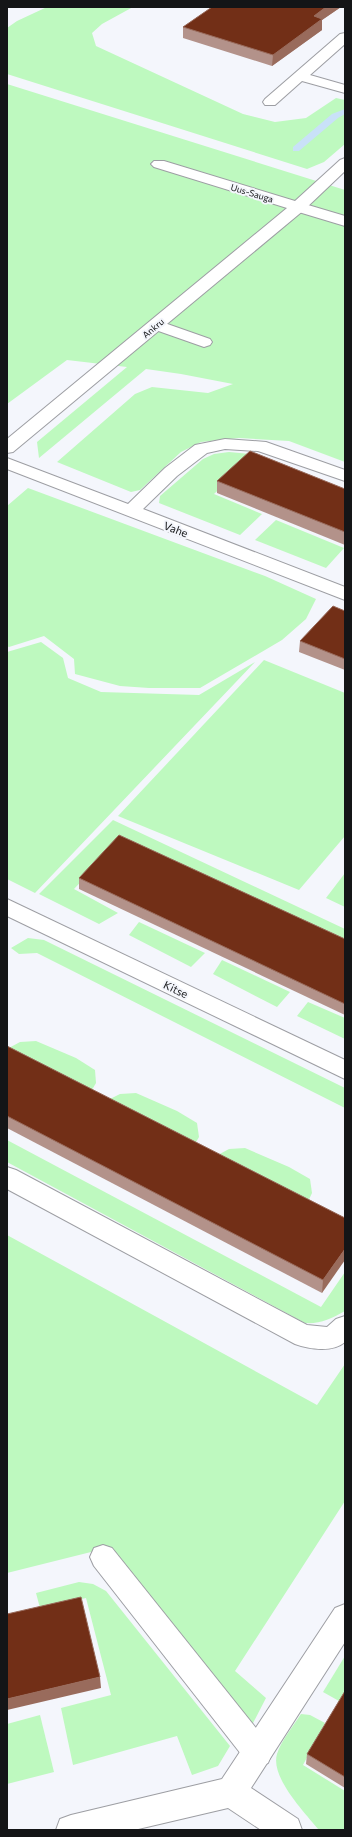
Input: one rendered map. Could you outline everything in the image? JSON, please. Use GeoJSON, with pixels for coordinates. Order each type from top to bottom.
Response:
{"type":"FeatureCollection","features":[{"type":"Feature","properties":{"kind":"street","name":"Ankru"},"geometry":{"type":"LineString","coordinates":[[7,448],[298,207],[345,163]]}},
{"type":"Feature","properties":{"kind":"street","name":"Uus-Sauga"},"geometry":{"type":"LineString","coordinates":[[159,164],[345,222]]}},
{"type":"Feature","properties":{"kind":"street"},"geometry":{"type":"LineString","coordinates":[[131,511],[171,472],[201,449],[225,444],[260,446],[345,476]]}},
{"type":"Feature","properties":{"kind":"street","name":"Vahe"},"geometry":{"type":"LineString","coordinates":[[7,463],[345,594]]}},
{"type":"Feature","properties":{"kind":"street","name":"Kitse"},"geometry":{"type":"LineString","coordinates":[[11,916],[345,1070]]}},
{"type":"Feature","properties":{"kind":"street"},"geometry":{"type":"LineString","coordinates":[[7,1177],[304,1336],[332,1338],[345,1327]]}},
{"type":"Feature","properties":{"kind":"street"},"geometry":{"type":"LineString","coordinates":[[71,1830],[231,1792],[258,1753],[345,1617]]}},
{"type":"Feature","properties":{"kind":"street"},"geometry":{"type":"LineString","coordinates":[[231,1792],[288,1830]]}},
{"type":"Feature","properties":{"kind":"lane"},"geometry":{"type":"LineString","coordinates":[[270,102],[345,37]]}},
{"type":"Feature","properties":{"kind":"lane"},"geometry":{"type":"LineString","coordinates":[[300,76],[345,89]]}},
{"type":"Feature","properties":{"kind":"lane"},"geometry":{"type":"LineString","coordinates":[[156,325],[204,342]]}},
{"type":"Feature","properties":{"kind":"lane"},"geometry":{"type":"LineString","coordinates":[[103,1557],[258,1753]]}},
{"type":"Feature","properties":{"kind":"green space"},"geometry":{"type":"Polygon","coordinates":[[[47,7],[133,7],[102,24],[92,33],[96,46],[243,114],[275,122],[306,118],[336,98],[345,100],[345,144],[324,162],[307,169],[7,74],[7,28],[17,21],[47,7]]]}},
{"type":"Feature","properties":{"kind":"green space"},"geometry":{"type":"Polygon","coordinates":[[[7,84],[345,190],[345,462],[289,441],[239,438],[201,442],[181,452],[140,490],[131,492],[57,462],[135,394],[152,387],[208,393],[233,384],[146,369],[39,458],[37,442],[127,367],[67,360],[7,404],[7,84]]]}},
{"type":"Feature","properties":{"kind":"green space"},"geometry":{"type":"Polygon","coordinates":[[[229,452],[250,454],[249,462],[214,494],[262,514],[240,535],[159,503],[160,496],[203,459],[214,454],[229,452]]]}},
{"type":"Feature","properties":{"kind":"green space"},"geometry":{"type":"Polygon","coordinates":[[[28,488],[265,576],[316,599],[306,619],[282,640],[200,688],[149,688],[120,686],[75,674],[74,659],[44,636],[9,647],[7,646],[7,506],[28,488]]]}},
{"type":"Feature","properties":{"kind":"green space"},"geometry":{"type":"Polygon","coordinates":[[[276,520],[344,548],[326,568],[255,540],[276,520]]]}},
{"type":"Feature","properties":{"kind":"green space"},"geometry":{"type":"Polygon","coordinates":[[[41,642],[63,658],[68,678],[101,692],[199,695],[255,662],[35,893],[7,879],[7,652],[41,642]]]}},
{"type":"Feature","properties":{"kind":"green space"},"geometry":{"type":"Polygon","coordinates":[[[264,660],[345,693],[345,836],[299,890],[118,816],[264,660]]]}},
{"type":"Feature","properties":{"kind":"green space"},"geometry":{"type":"Polygon","coordinates":[[[113,820],[345,929],[345,947],[119,842],[74,889],[118,913],[99,924],[39,894],[113,820]]]}},
{"type":"Feature","properties":{"kind":"green space"},"geometry":{"type":"Polygon","coordinates":[[[345,873],[345,907],[326,898],[345,873]]]}},
{"type":"Feature","properties":{"kind":"green space"},"geometry":{"type":"Polygon","coordinates":[[[139,922],[205,953],[191,967],[129,935],[139,922]]]}},
{"type":"Feature","properties":{"kind":"green space"},"geometry":{"type":"Polygon","coordinates":[[[28,938],[44,940],[345,1088],[345,1108],[37,953],[19,954],[11,948],[28,938]]]}},
{"type":"Feature","properties":{"kind":"green space"},"geometry":{"type":"Polygon","coordinates":[[[222,960],[290,992],[277,1007],[213,974],[222,960]]]}},
{"type":"Feature","properties":{"kind":"green space"},"geometry":{"type":"Polygon","coordinates":[[[308,1002],[345,1018],[345,1039],[297,1016],[308,1002]]]}},
{"type":"Feature","properties":{"kind":"green space"},"geometry":{"type":"Polygon","coordinates":[[[36,1041],[76,1058],[95,1070],[96,1083],[89,1095],[7,1049],[20,1042],[36,1041]]]}},
{"type":"Feature","properties":{"kind":"green space"},"geometry":{"type":"Polygon","coordinates":[[[136,1093],[177,1111],[197,1123],[199,1137],[192,1149],[106,1101],[120,1094],[136,1093]]]}},
{"type":"Feature","properties":{"kind":"green space"},"geometry":{"type":"Polygon","coordinates":[[[7,1140],[321,1307],[345,1272],[345,1311],[316,1323],[305,1323],[7,1162],[7,1140]]]}},
{"type":"Feature","properties":{"kind":"green space"},"geometry":{"type":"Polygon","coordinates":[[[245,1148],[289,1167],[310,1179],[312,1193],[306,1206],[216,1156],[229,1149],[245,1148]]]}},
{"type":"Feature","properties":{"kind":"green space"},"geometry":{"type":"Polygon","coordinates":[[[7,1235],[317,1405],[345,1364],[345,1501],[235,1671],[266,1698],[252,1725],[107,1548],[7,1573],[7,1235]]]}},
{"type":"Feature","properties":{"kind":"green space"},"geometry":{"type":"Polygon","coordinates":[[[79,1582],[93,1584],[106,1591],[230,1746],[218,1766],[192,1775],[177,1736],[73,1765],[61,1708],[111,1695],[86,1598],[40,1608],[36,1593],[79,1582]]]}},
{"type":"Feature","properties":{"kind":"green space"},"geometry":{"type":"Polygon","coordinates":[[[345,1656],[345,1691],[339,1701],[323,1692],[345,1656]]]}},
{"type":"Feature","properties":{"kind":"green space"},"geometry":{"type":"Polygon","coordinates":[[[301,1714],[310,1715],[325,1723],[303,1765],[345,1791],[345,1830],[319,1830],[290,1794],[279,1773],[276,1763],[277,1754],[301,1714]]]}},
{"type":"Feature","properties":{"kind":"green space"},"geometry":{"type":"Polygon","coordinates":[[[40,1715],[54,1772],[7,1784],[7,1724],[40,1715]]]}},
{"type":"Feature","properties":{"kind":"building"},"geometry":{"type":"Polygon","coordinates":[[[212,7],[326,7],[314,16],[322,19],[273,55],[183,27],[212,7]]]}},
{"type":"Feature","properties":{"kind":"building"},"geometry":{"type":"Polygon","coordinates":[[[250,451],[345,489],[345,532],[217,481],[250,451]]]}},
{"type":"Feature","properties":{"kind":"building"},"geometry":{"type":"Polygon","coordinates":[[[333,606],[345,611],[345,659],[300,641],[333,606]]]}},
{"type":"Feature","properties":{"kind":"building"},"geometry":{"type":"Polygon","coordinates":[[[119,835],[345,939],[345,1004],[79,878],[119,835]]]}},
{"type":"Feature","properties":{"kind":"building"},"geometry":{"type":"Polygon","coordinates":[[[7,1046],[345,1218],[345,1249],[323,1280],[7,1116],[7,1046]]]}},
{"type":"Feature","properties":{"kind":"building"},"geometry":{"type":"Polygon","coordinates":[[[81,1597],[100,1677],[7,1699],[7,1614],[81,1597]]]}},
{"type":"Feature","properties":{"kind":"building"},"geometry":{"type":"Polygon","coordinates":[[[345,1691],[345,1777],[307,1754],[345,1691]]]}},
{"type":"Feature","properties":{"kind":"waterway"},"geometry":{"type":"LineString","coordinates":[[296,149],[335,116],[345,111]]}}]}
